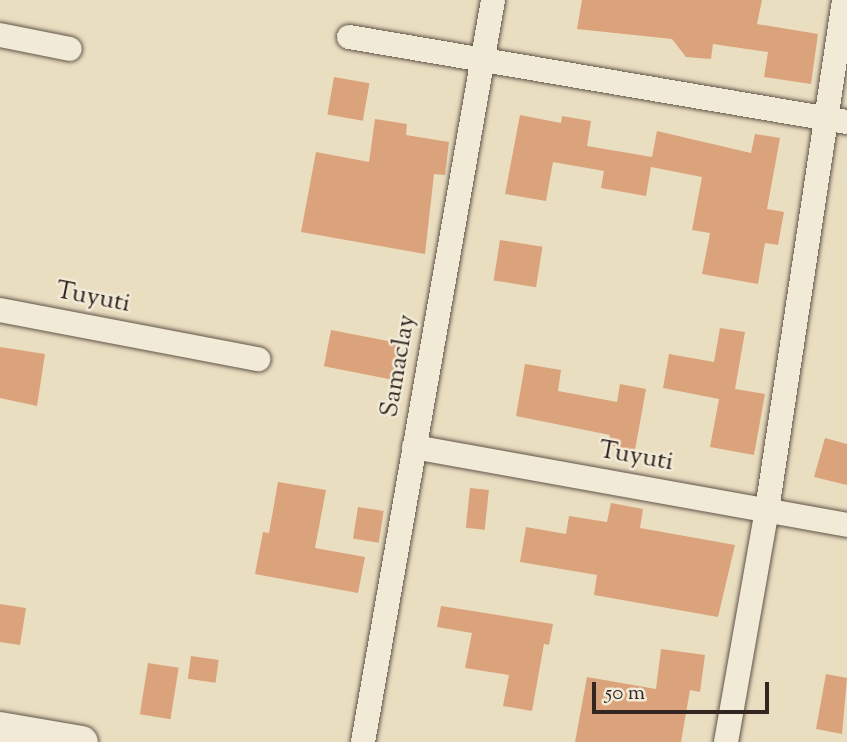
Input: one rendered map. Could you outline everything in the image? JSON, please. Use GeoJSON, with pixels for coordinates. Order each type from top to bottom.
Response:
{"type":"FeatureCollection","features":[{"type":"Feature","properties":{"kind":"street","name":"Samaclay"},"geometry":{"type":"LineString","coordinates":[[363,742],[493,0]]}},
{"type":"Feature","properties":{"kind":"street"},"geometry":{"type":"LineString","coordinates":[[726,742],[835,121],[844,0]]}},
{"type":"Feature","properties":{"kind":"street"},"geometry":{"type":"LineString","coordinates":[[0,35],[70,49]]}},
{"type":"Feature","properties":{"kind":"street"},"geometry":{"type":"LineString","coordinates":[[349,37],[835,121]]}},
{"type":"Feature","properties":{"kind":"street","name":"Tuyuti"},"geometry":{"type":"LineString","coordinates":[[0,310],[258,359]]}},
{"type":"Feature","properties":{"kind":"street","name":"Tuyuti"},"geometry":{"type":"LineString","coordinates":[[414,447],[847,525]]}},
{"type":"Feature","properties":{"kind":"street"},"geometry":{"type":"LineString","coordinates":[[0,727],[82,742]]}},
{"type":"Feature","properties":{"kind":"building"},"geometry":{"type":"Polygon","coordinates":[[[582,0],[762,0],[757,24],[818,34],[811,84],[764,77],[768,52],[713,44],[711,59],[686,57],[672,39],[577,29],[582,0]]]}},
{"type":"Feature","properties":{"kind":"building"},"geometry":{"type":"Polygon","coordinates":[[[334,77],[369,83],[363,121],[327,114],[334,77]]]}},
{"type":"Feature","properties":{"kind":"building"},"geometry":{"type":"Polygon","coordinates":[[[520,115],[561,123],[562,116],[591,121],[587,146],[652,157],[657,131],[751,153],[755,134],[780,138],[767,209],[784,212],[778,245],[765,243],[758,284],[702,274],[710,233],[692,230],[702,177],[651,167],[646,196],[601,188],[604,171],[553,162],[546,201],[505,194],[520,115]]]}},
{"type":"Feature","properties":{"kind":"building"},"geometry":{"type":"Polygon","coordinates":[[[375,119],[407,124],[406,135],[449,142],[445,175],[434,174],[425,254],[301,232],[316,152],[369,162],[375,119]]]}},
{"type":"Feature","properties":{"kind":"building"},"geometry":{"type":"Polygon","coordinates":[[[500,240],[542,247],[536,287],[494,280],[500,240]]]}},
{"type":"Feature","properties":{"kind":"building"},"geometry":{"type":"Polygon","coordinates":[[[720,328],[745,332],[735,389],[765,394],[754,455],[710,447],[719,399],[663,388],[669,354],[714,362],[720,328]]]}},
{"type":"Feature","properties":{"kind":"building"},"geometry":{"type":"Polygon","coordinates":[[[331,330],[400,343],[393,380],[324,366],[331,330]]]}},
{"type":"Feature","properties":{"kind":"building"},"geometry":{"type":"Polygon","coordinates":[[[0,347],[45,354],[37,406],[0,398],[0,347]]]}},
{"type":"Feature","properties":{"kind":"building"},"geometry":{"type":"Polygon","coordinates":[[[525,364],[561,370],[558,391],[617,402],[620,384],[646,389],[635,450],[608,445],[610,435],[516,416],[525,364]]]}},
{"type":"Feature","properties":{"kind":"building"},"geometry":{"type":"Polygon","coordinates":[[[825,438],[847,444],[847,485],[814,477],[825,438]]]}},
{"type":"Feature","properties":{"kind":"building"},"geometry":{"type":"Polygon","coordinates":[[[278,482],[326,490],[315,548],[365,557],[358,593],[255,574],[263,532],[269,533],[278,482]]]}},
{"type":"Feature","properties":{"kind":"building"},"geometry":{"type":"Polygon","coordinates":[[[470,488],[489,490],[485,530],[466,528],[470,488]]]}},
{"type":"Feature","properties":{"kind":"building"},"geometry":{"type":"Polygon","coordinates":[[[611,503],[643,509],[640,528],[735,545],[718,617],[594,595],[597,575],[520,562],[526,527],[566,534],[569,516],[607,522],[611,503]]]}},
{"type":"Feature","properties":{"kind":"building"},"geometry":{"type":"Polygon","coordinates":[[[358,507],[384,511],[379,543],[353,539],[358,507]]]}},
{"type":"Feature","properties":{"kind":"building"},"geometry":{"type":"Polygon","coordinates":[[[0,604],[26,608],[20,645],[0,642],[0,604]]]}},
{"type":"Feature","properties":{"kind":"building"},"geometry":{"type":"Polygon","coordinates":[[[441,606],[553,624],[549,645],[544,644],[532,711],[503,706],[509,675],[465,668],[472,633],[437,627],[441,606]]]}},
{"type":"Feature","properties":{"kind":"building"},"geometry":{"type":"Polygon","coordinates":[[[661,649],[705,655],[700,692],[690,690],[681,742],[575,742],[587,677],[656,689],[661,649]]]}},
{"type":"Feature","properties":{"kind":"building"},"geometry":{"type":"Polygon","coordinates":[[[191,656],[219,660],[216,683],[188,679],[191,656]]]}},
{"type":"Feature","properties":{"kind":"building"},"geometry":{"type":"Polygon","coordinates":[[[148,663],[179,668],[170,719],[140,714],[148,663]]]}},
{"type":"Feature","properties":{"kind":"building"},"geometry":{"type":"Polygon","coordinates":[[[826,674],[847,678],[842,734],[816,729],[826,674]]]}}]}
